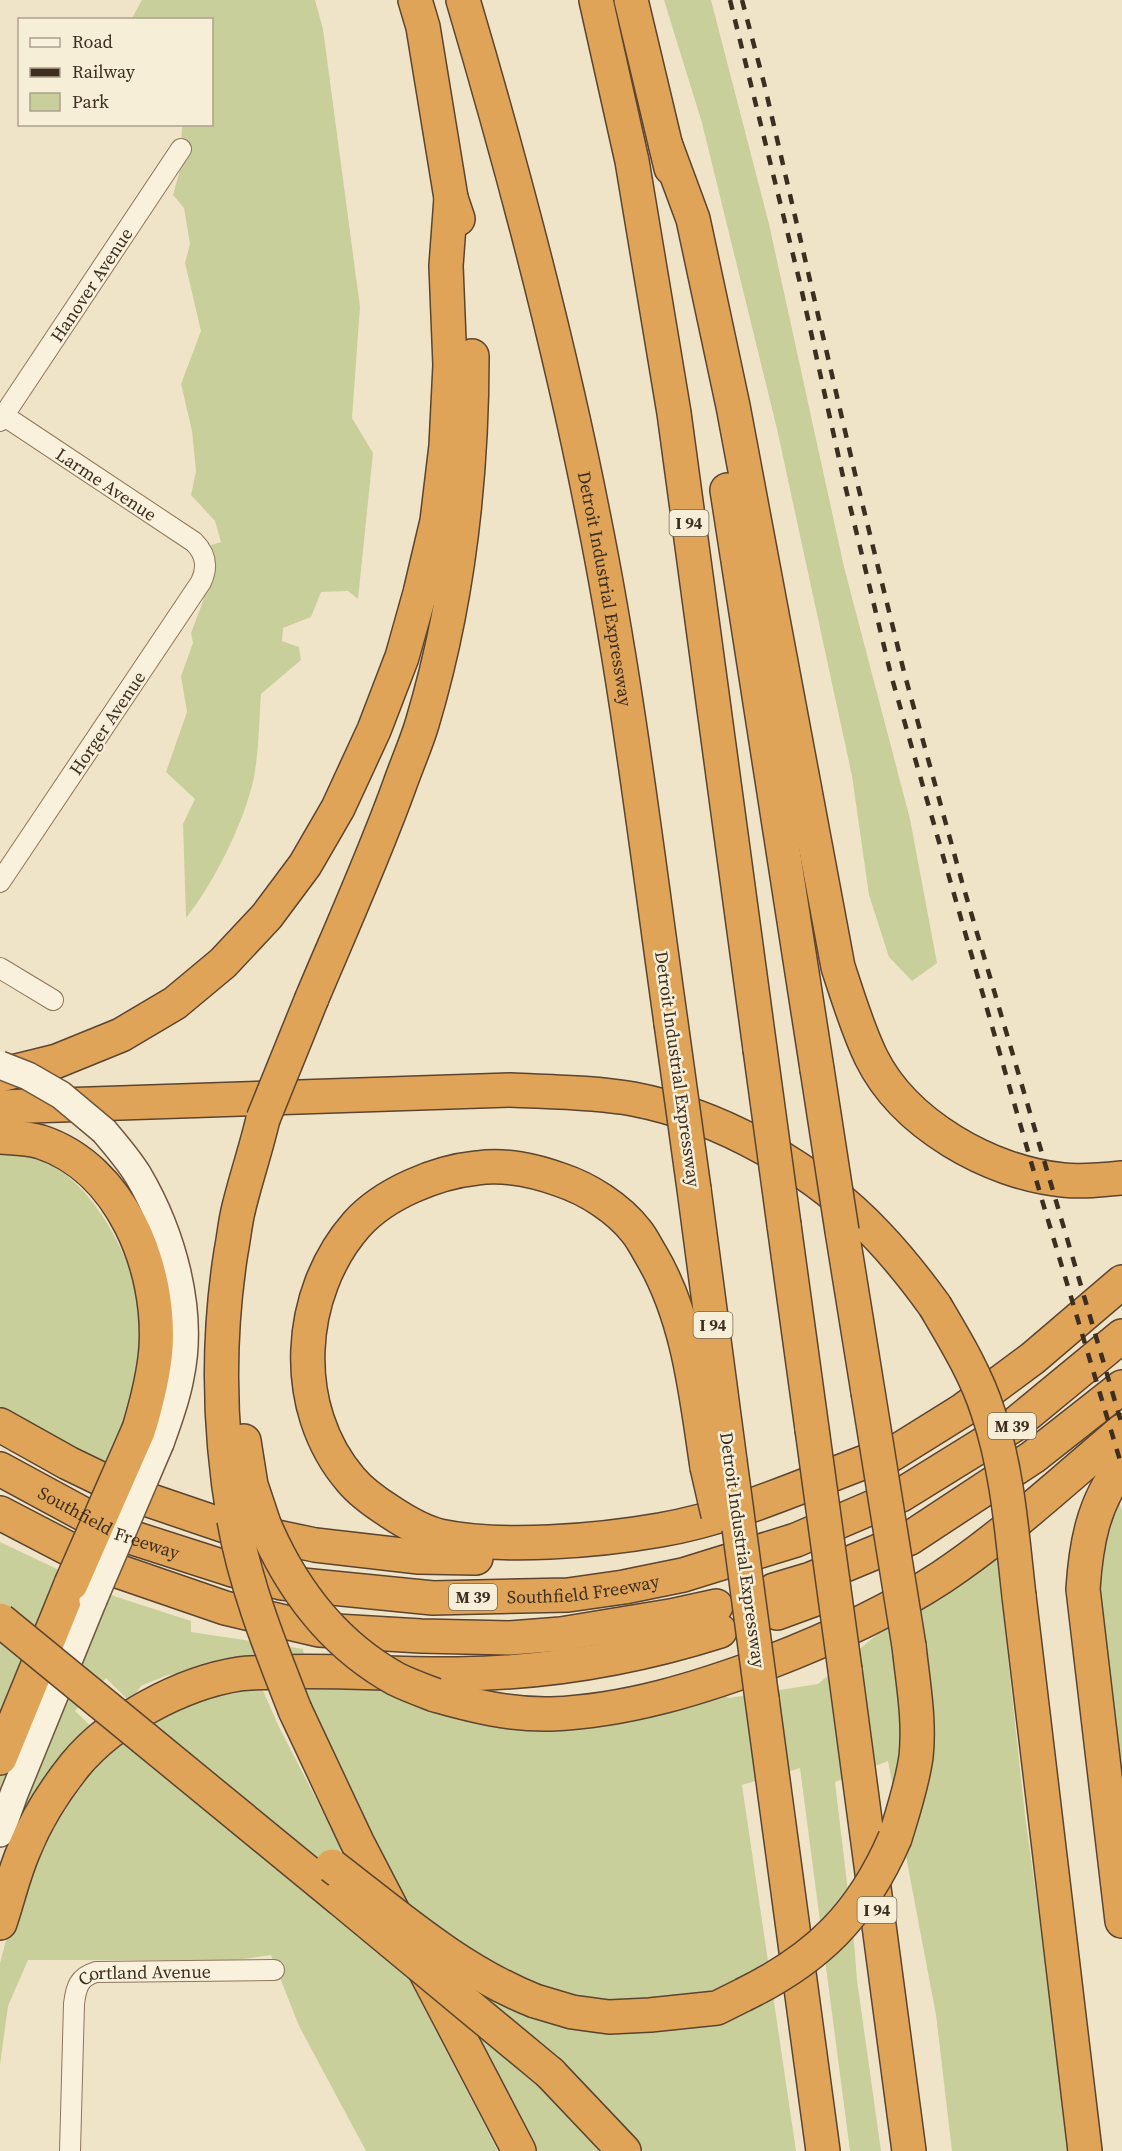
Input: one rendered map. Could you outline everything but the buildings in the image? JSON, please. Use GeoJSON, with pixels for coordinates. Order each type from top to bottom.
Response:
{"type":"FeatureCollection","features":[{"type":"Feature","properties":{"kind":"highway"},"geometry":{"type":"LineString","coordinates":[[415,0],[423,27],[451,198],[465,236],[472,357],[465,513],[455,584],[441,655],[422,725],[381,836],[263,1119],[239,1208],[224,1297],[221,1354],[223,1425],[229,1490],[249,1522],[274,1548],[300,1594],[326,1624],[358,1654],[397,1679],[435,1695],[473,1706],[510,1712],[550,1714],[594,1710],[654,1700],[717,1682],[810,1646],[879,1613],[942,1577],[992,1539],[1122,1431]]}},
{"type":"Feature","properties":{"kind":"highway","name":"Detroit Industrial Expressway"},"geometry":{"type":"LineString","coordinates":[[463,0],[527,229],[593,514],[626,704],[694,1189],[719,1464],[768,1610],[762,1699],[823,2151]]}},
{"type":"Feature","properties":{"kind":"highway","name":"I 94"},"geometry":{"type":"LineString","coordinates":[[596,0],[632,161],[674,413],[909,2151]]}},
{"type":"Feature","properties":{"kind":"highway"},"geometry":{"type":"LineString","coordinates":[[181,1767],[241,1802],[482,1976],[535,2001],[572,2012],[609,2017],[717,2008],[781,1976],[810,1956],[855,1909],[883,1866],[895,1838],[910,1789],[916,1756],[917,1720],[909,1646],[706,360],[666,146],[631,0]]}},
{"type":"Feature","properties":{"kind":"highway"},"geometry":{"type":"LineString","coordinates":[[666,146],[693,219],[731,394],[838,967],[856,1023],[872,1059],[892,1088],[918,1115],[951,1140],[985,1160],[1018,1172],[1063,1180],[1122,1178]]}},
{"type":"Feature","properties":{"kind":"highway"},"geometry":{"type":"LineString","coordinates":[[0,1075],[68,1057],[121,1035],[175,1003],[223,963],[267,916],[304,864],[338,808],[374,730],[402,657],[437,521],[446,446],[450,365],[446,266],[451,198]]}},
{"type":"Feature","properties":{"kind":"highway"},"geometry":{"type":"LineString","coordinates":[[0,1107],[510,1090],[577,1092],[634,1100],[694,1116],[746,1137],[810,1178],[853,1211],[877,1234],[907,1268],[935,1306],[965,1356],[988,1410],[999,1452],[1020,1596],[1085,2151]]}},
{"type":"Feature","properties":{"kind":"highway"},"geometry":{"type":"LineString","coordinates":[[0,1137],[39,1141],[67,1153],[94,1173],[118,1203],[136,1239],[150,1281],[156,1346],[150,1436],[82,1592],[9,1733],[0,1758]]}},
{"type":"Feature","properties":{"kind":"highway"},"geometry":{"type":"LineString","coordinates":[[719,1464],[677,1310],[661,1271],[637,1231],[604,1202],[579,1186],[538,1171],[496,1166],[455,1170],[417,1183],[388,1200],[359,1223],[336,1255],[319,1289],[308,1337],[307,1376],[317,1418],[330,1449],[350,1479],[375,1502],[402,1520],[438,1535],[489,1542],[556,1541],[660,1530],[700,1521],[788,1493],[895,1451]]}},
{"type":"Feature","properties":{"kind":"highway"},"geometry":{"type":"LineString","coordinates":[[0,1425],[68,1463],[134,1495],[225,1526],[315,1545],[419,1557],[512,1559],[592,1553],[699,1534],[787,1504],[866,1472],[972,1403],[1033,1358],[1122,1282]]}},
{"type":"Feature","properties":{"kind":"highway","name":"Southfield Freeway"},"geometry":{"type":"LineString","coordinates":[[0,1469],[118,1533],[233,1570],[282,1583],[433,1598],[568,1595],[683,1575],[796,1540],[901,1495],[1014,1425],[1122,1336]]}},
{"type":"Feature","properties":{"kind":"highway","name":"M 39"},"geometry":{"type":"LineString","coordinates":[[768,1610],[872,1577],[910,1538],[1033,1456],[1122,1388]]}},
{"type":"Feature","properties":{"kind":"highway"},"geometry":{"type":"LineString","coordinates":[[1122,1466],[1096,1510],[1085,1556],[1083,1589],[1122,1921]]}},
{"type":"Feature","properties":{"kind":"highway","name":"M 39"},"geometry":{"type":"LineString","coordinates":[[0,1513],[100,1565],[225,1608],[319,1630],[421,1636],[520,1637],[718,1619],[672,1646],[598,1661],[531,1670],[457,1674],[304,1671],[240,1674],[199,1683],[150,1706],[117,1727],[76,1764],[48,1803],[23,1850],[0,1923]]}},
{"type":"Feature","properties":{"kind":"highway"},"geometry":{"type":"LineString","coordinates":[[249,1522],[237,1539],[253,1594],[295,1710],[357,1842],[519,2151]]}},
{"type":"Feature","properties":{"kind":"highway"},"geometry":{"type":"LineString","coordinates":[[0,1620],[228,1808],[382,1931],[550,2073],[624,2151]]}},
{"type":"Feature","properties":{"kind":"highway"},"geometry":{"type":"LineString","coordinates":[[880,1938],[908,2003],[932,2151]]}},
{"type":"Feature","properties":{"kind":"main road"},"geometry":{"type":"LineString","coordinates":[[0,1065],[28,1076],[61,1095],[104,1131],[142,1183],[167,1239],[177,1276],[183,1312],[181,1376],[173,1409],[150,1436]]}},
{"type":"Feature","properties":{"kind":"main road"},"geometry":{"type":"LineString","coordinates":[[0,1833],[82,1592]]}},
{"type":"Feature","properties":{"kind":"street","name":"Hanover Avenue"},"geometry":{"type":"LineString","coordinates":[[1,416],[182,149]]}},
{"type":"Feature","properties":{"kind":"street","name":"Larme Avenue"},"geometry":{"type":"LineString","coordinates":[[1,416],[194,542],[205,561]]}},
{"type":"Feature","properties":{"kind":"street","name":"Horger Avenue"},"geometry":{"type":"LineString","coordinates":[[0,882],[201,582],[205,561]]}},
{"type":"Feature","properties":{"kind":"street"},"geometry":{"type":"LineString","coordinates":[[0,968],[53,1000]]}},
{"type":"Feature","properties":{"kind":"street","name":"Cortland Avenue"},"geometry":{"type":"LineString","coordinates":[[70,2151],[74,2004],[75,1989],[81,1980],[96,1972],[274,1970]]}},
{"type":"Feature","properties":{"kind":"green space"},"geometry":{"type":"Polygon","coordinates":[[[142,0],[315,0],[323,29],[360,307],[352,418],[373,453],[358,599],[348,591],[321,592],[311,617],[283,628],[282,641],[299,647],[301,660],[261,694],[256,767],[244,813],[217,870],[186,918],[183,824],[195,799],[166,772],[187,712],[181,676],[193,643],[191,633],[214,562],[211,545],[221,542],[215,521],[191,495],[196,471],[192,431],[181,384],[201,331],[185,263],[190,244],[184,208],[173,195],[180,170],[182,126],[213,126],[213,18],[132,18],[142,0]]]}},
{"type":"Feature","properties":{"kind":"green space"},"geometry":{"type":"Polygon","coordinates":[[[664,0],[711,0],[769,224],[844,567],[910,819],[937,963],[912,981],[889,957],[869,895],[852,776],[777,429],[702,123],[664,0]]]}},
{"type":"Feature","properties":{"kind":"green space"},"geometry":{"type":"Polygon","coordinates":[[[0,1150],[22,1155],[56,1168],[75,1183],[108,1224],[132,1276],[145,1328],[146,1355],[110,1469],[0,1407],[0,1150]]]}},
{"type":"Feature","properties":{"kind":"green space"},"geometry":{"type":"Polygon","coordinates":[[[1118,1498],[1122,1511],[1122,1783],[1097,1589],[1107,1530],[1118,1498]]]}},
{"type":"Feature","properties":{"kind":"green space"},"geometry":{"type":"Polygon","coordinates":[[[0,1542],[114,1596],[191,1621],[191,1632],[303,1649],[304,1656],[228,1662],[165,1676],[141,1686],[130,1702],[106,1678],[75,1711],[95,1730],[18,1842],[0,1837],[0,1542]]]}},
{"type":"Feature","properties":{"kind":"green space"},"geometry":{"type":"Polygon","coordinates":[[[997,1557],[1025,1815],[1071,2151],[952,2151],[936,2015],[888,1761],[835,1782],[857,1980],[881,2151],[850,2151],[800,1768],[742,1785],[796,2151],[643,2151],[620,2122],[554,2054],[535,2082],[601,2151],[532,2151],[407,1907],[299,1683],[378,1685],[400,1698],[486,1725],[603,1721],[719,1693],[729,1698],[818,1684],[880,1632],[997,1557]]]}},
{"type":"Feature","properties":{"kind":"green space"},"geometry":{"type":"Polygon","coordinates":[[[261,1686],[279,1727],[498,2151],[366,2151],[299,2026],[271,1955],[236,1960],[28,1960],[8,2006],[0,2065],[0,1963],[13,1914],[54,1814],[116,1742],[193,1699],[261,1686]]]}},
{"type":"Feature","properties":{"kind":"railway"},"geometry":{"type":"LineString","coordinates":[[730,0],[800,283],[844,481],[891,675],[1042,1200],[1122,1467]]}},
{"type":"Feature","properties":{"kind":"railway"},"geometry":{"type":"LineString","coordinates":[[742,0],[764,83],[856,478],[904,672],[962,882],[1122,1425]]}}]}
